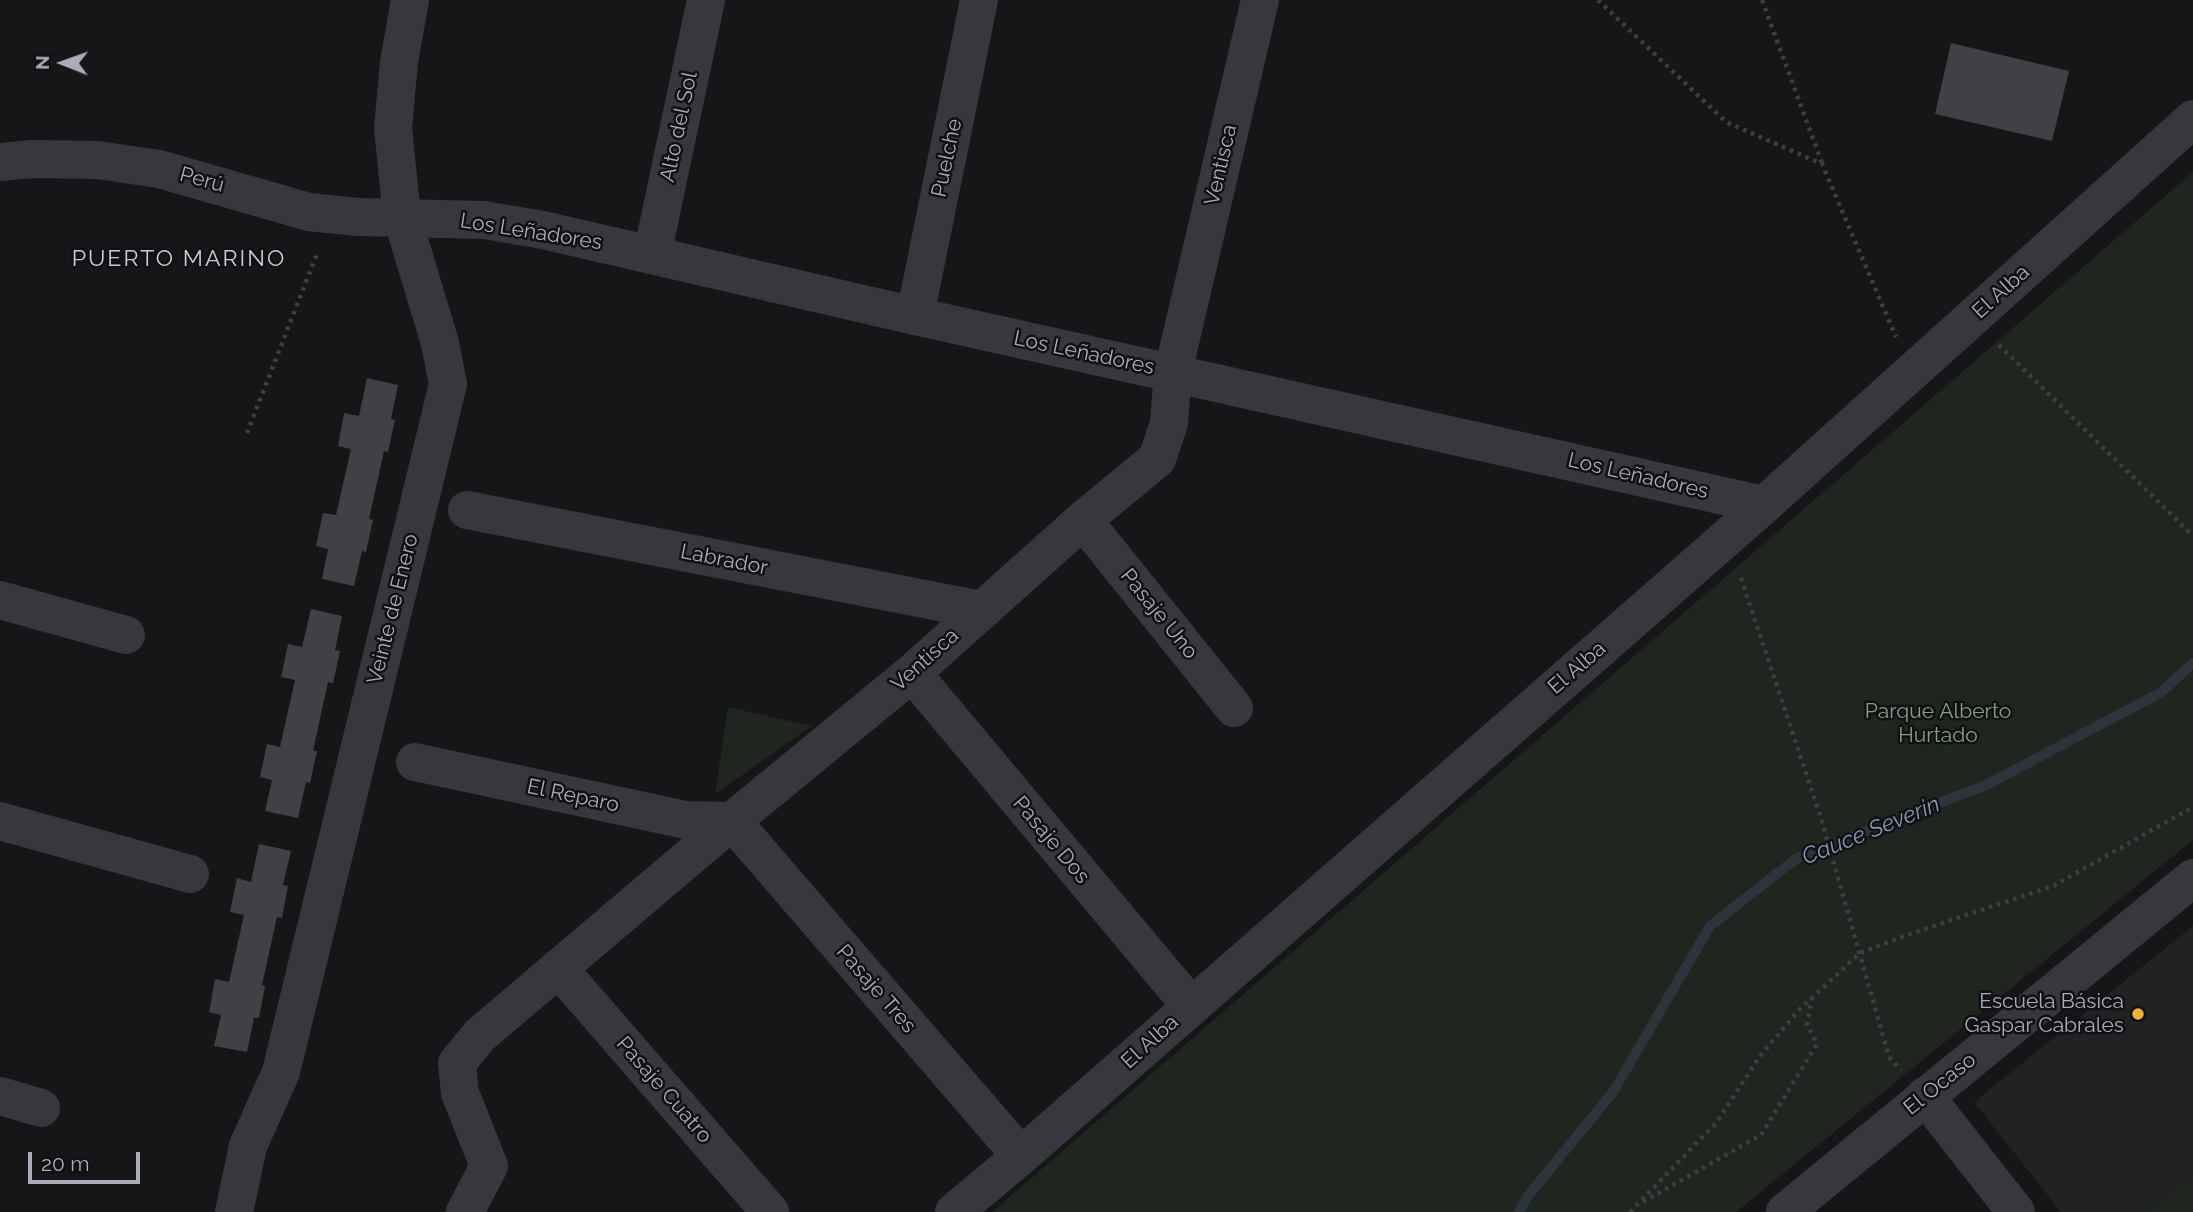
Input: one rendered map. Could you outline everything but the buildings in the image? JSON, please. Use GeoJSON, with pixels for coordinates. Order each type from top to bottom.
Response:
{"type":"FeatureCollection","features":[{"type":"Feature","properties":{"kind":"street","name":"Veinte de Enero"},"geometry":{"type":"LineString","coordinates":[[234,1212],[248,1146],[281,1072],[448,384],[440,343],[402,217],[393,128],[399,62],[410,0]]}},
{"type":"Feature","properties":{"kind":"street","name":"Alto del Sol"},"geometry":{"type":"LineString","coordinates":[[652,255],[706,0]]}},
{"type":"Feature","properties":{"kind":"street","name":"Puelche"},"geometry":{"type":"LineString","coordinates":[[915,316],[979,0]]}},
{"type":"Feature","properties":{"kind":"street","name":"Ventisca"},"geometry":{"type":"LineString","coordinates":[[465,1212],[489,1166],[460,1093],[457,1063],[480,1035],[732,821],[912,673],[1083,520],[1157,459],[1169,424],[1173,372],[1260,0]]}},
{"type":"Feature","properties":{"kind":"street","name":"El Alba"},"geometry":{"type":"LineString","coordinates":[[954,1212],[1764,505],[2193,119]]}},
{"type":"Feature","properties":{"kind":"street","name":"Perú"},"geometry":{"type":"LineString","coordinates":[[0,162],[32,159],[97,160],[159,169],[261,196],[309,212],[402,217]]}},
{"type":"Feature","properties":{"kind":"street","name":"Los Leñadores"},"geometry":{"type":"LineString","coordinates":[[402,217],[484,220],[543,230],[915,316],[1764,505]]}},
{"type":"Feature","properties":{"kind":"street","name":"Labrador"},"geometry":{"type":"LineString","coordinates":[[467,510],[981,610]]}},
{"type":"Feature","properties":{"kind":"street","name":"Pasaje Uno"},"geometry":{"type":"LineString","coordinates":[[1083,520],[1234,708]]}},
{"type":"Feature","properties":{"kind":"street"},"geometry":{"type":"LineString","coordinates":[[0,600],[126,635]]}},
{"type":"Feature","properties":{"kind":"street","name":"Pasaje Dos"},"geometry":{"type":"LineString","coordinates":[[912,673],[1191,1006]]}},
{"type":"Feature","properties":{"kind":"street","name":"El Reparo"},"geometry":{"type":"LineString","coordinates":[[415,762],[686,820],[732,821]]}},
{"type":"Feature","properties":{"kind":"street"},"geometry":{"type":"LineString","coordinates":[[0,821],[190,874]]}},
{"type":"Feature","properties":{"kind":"street","name":"Pasaje Tres"},"geometry":{"type":"LineString","coordinates":[[732,821],[1021,1156]]}},
{"type":"Feature","properties":{"kind":"street","name":"El Ocaso"},"geometry":{"type":"LineString","coordinates":[[1785,1212],[2193,877]]}},
{"type":"Feature","properties":{"kind":"street","name":"Pasaje Cuatro"},"geometry":{"type":"LineString","coordinates":[[558,968],[770,1212]]}},
{"type":"Feature","properties":{"kind":"street"},"geometry":{"type":"LineString","coordinates":[[0,1096],[41,1108]]}},
{"type":"Feature","properties":{"kind":"street"},"geometry":{"type":"LineString","coordinates":[[1925,1096],[2016,1212]]}},
{"type":"Feature","properties":{"kind":"path"},"geometry":{"type":"LineString","coordinates":[[1598,0],[1726,122],[1822,164]]}},
{"type":"Feature","properties":{"kind":"path"},"geometry":{"type":"LineString","coordinates":[[1762,0],[1822,164],[1911,374]]}},
{"type":"Feature","properties":{"kind":"path"},"geometry":{"type":"LineString","coordinates":[[247,433],[332,214]]}},
{"type":"Feature","properties":{"kind":"path"},"geometry":{"type":"LineString","coordinates":[[1972,318],[2193,536]]}},
{"type":"Feature","properties":{"kind":"path"},"geometry":{"type":"LineString","coordinates":[[1744,568],[1740,580],[1821,818],[1889,1057],[1925,1096]]}},
{"type":"Feature","properties":{"kind":"path"},"geometry":{"type":"LineString","coordinates":[[1630,1212],[1717,1122],[1760,1056],[1811,997],[1860,953],[2053,886],[2193,807]]}},
{"type":"Feature","properties":{"kind":"path"},"geometry":{"type":"LineString","coordinates":[[1636,1206],[1761,1135],[1817,1044],[1807,1024],[1811,997]]}},
{"type":"Feature","properties":{"kind":"shaded area","name":"Escuela Básica Gaspar Cabrales"},"geometry":{"type":"Polygon","coordinates":[[[2193,926],[2193,1212],[2061,1212],[1974,1102],[2193,926]]]}},
{"type":"Feature","properties":{"kind":"green space","name":"Parque Alberto Hurtado"},"geometry":{"type":"Polygon","coordinates":[[[2193,172],[2193,840],[1736,1212],[992,1212],[2193,172]]]}},
{"type":"Feature","properties":{"kind":"green space"},"geometry":{"type":"Polygon","coordinates":[[[728,707],[812,726],[715,794],[728,707]]]}},
{"type":"Feature","properties":{"kind":"green space"},"geometry":{"type":"Polygon","coordinates":[[[2193,1174],[2193,1212],[2143,1212],[2193,1174]]]}},
{"type":"Feature","properties":{"kind":"waterway","name":"Cauce Severin"},"geometry":{"type":"LineString","coordinates":[[1519,1212],[1528,1196],[1613,1092],[1710,926],[1797,858],[1986,785],[2160,693],[2193,663]]}},
{"type":"Feature","properties":{"kind":"place","name":"Escuela Básica Gaspar Cabrales"},"geometry":{"type":"Point","coordinates":[2138,1014]}},
{"type":"Feature","properties":{"kind":"district","name":"PUERTO MARINO"},"geometry":{"type":"Point","coordinates":[179,259]}}]}
